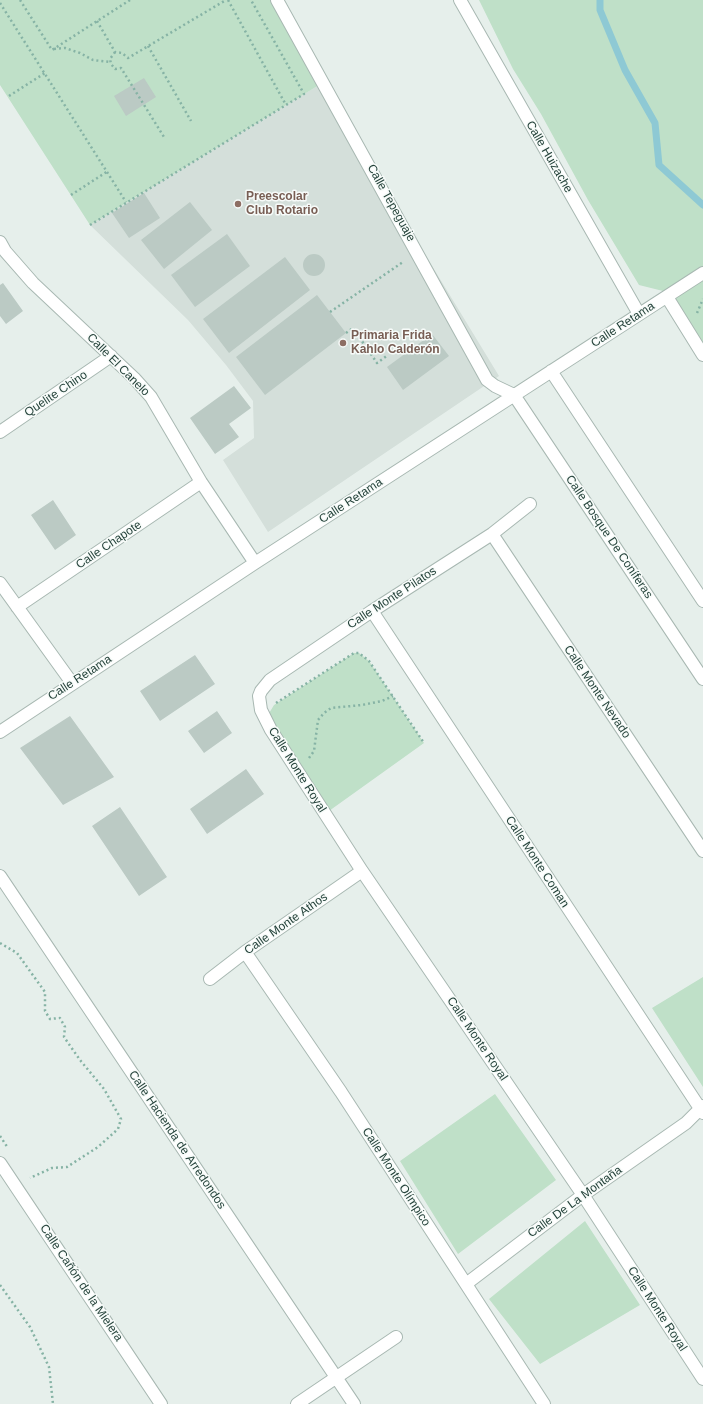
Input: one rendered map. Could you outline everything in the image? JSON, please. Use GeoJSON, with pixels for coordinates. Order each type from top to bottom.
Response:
{"type":"FeatureCollection","features":[{"type":"Feature","properties":{"kind":"street","name":"Calle Tepeguaje"},"geometry":{"type":"LineString","coordinates":[[277,0],[488,380],[494,386],[514,395]]}},
{"type":"Feature","properties":{"kind":"street","name":"Calle Huizache"},"geometry":{"type":"LineString","coordinates":[[460,0],[639,314]]}},
{"type":"Feature","properties":{"kind":"street","name":"Calle El Canelo"},"geometry":{"type":"LineString","coordinates":[[2,249],[33,283],[134,378],[151,397],[201,482],[255,564]]}},
{"type":"Feature","properties":{"kind":"street","name":"Calle Retama"},"geometry":{"type":"LineString","coordinates":[[0,732],[72,683],[703,273]]}},
{"type":"Feature","properties":{"kind":"street"},"geometry":{"type":"LineString","coordinates":[[667,297],[703,354]]}},
{"type":"Feature","properties":{"kind":"street","name":"Quelite Chino"},"geometry":{"type":"LineString","coordinates":[[0,432],[111,356]]}},
{"type":"Feature","properties":{"kind":"street"},"geometry":{"type":"LineString","coordinates":[[551,372],[703,601]]}},
{"type":"Feature","properties":{"kind":"street","name":"Calle Bosque De Coníferas"},"geometry":{"type":"LineString","coordinates":[[514,395],[703,679]]}},
{"type":"Feature","properties":{"kind":"street","name":"Calle Chapote"},"geometry":{"type":"LineString","coordinates":[[17,607],[201,482]]}},
{"type":"Feature","properties":{"kind":"street","name":"Calle Monte Pilatos"},"geometry":{"type":"LineString","coordinates":[[259,696],[270,680],[372,611],[492,534],[530,504]]}},
{"type":"Feature","properties":{"kind":"street","name":"Calle Monte Nevado"},"geometry":{"type":"LineString","coordinates":[[492,534],[703,851]]}},
{"type":"Feature","properties":{"kind":"street"},"geometry":{"type":"LineString","coordinates":[[0,583],[72,683]]}},
{"type":"Feature","properties":{"kind":"street","name":"Calle Monte Coman"},"geometry":{"type":"LineString","coordinates":[[372,611],[702,1109]]}},
{"type":"Feature","properties":{"kind":"street","name":"Calle Monte Royal"},"geometry":{"type":"LineString","coordinates":[[259,696],[261,710],[271,730],[362,871],[584,1195],[703,1379]]}},
{"type":"Feature","properties":{"kind":"street","name":"Calle Monte Athos"},"geometry":{"type":"LineString","coordinates":[[210,979],[362,871]]}},
{"type":"Feature","properties":{"kind":"street","name":"Calle Hacienda de Arredondos"},"geometry":{"type":"LineString","coordinates":[[0,876],[354,1404]]}},
{"type":"Feature","properties":{"kind":"street","name":"Calle Monte Olímpico"},"geometry":{"type":"LineString","coordinates":[[246,952],[341,1092],[544,1404]]}},
{"type":"Feature","properties":{"kind":"street","name":"Calle De La Montaña"},"geometry":{"type":"LineString","coordinates":[[466,1284],[584,1195],[686,1123],[702,1109]]}},
{"type":"Feature","properties":{"kind":"street","name":"Calle De La Montaña"},"geometry":{"type":"LineString","coordinates":[[686,1123],[703,1121]]}},
{"type":"Feature","properties":{"kind":"street","name":"Calle Cañón de la Mielera"},"geometry":{"type":"LineString","coordinates":[[0,1163],[161,1404]]}},
{"type":"Feature","properties":{"kind":"street"},"geometry":{"type":"LineString","coordinates":[[297,1404],[396,1338]]}},
{"type":"Feature","properties":{"kind":"path"},"geometry":{"type":"LineString","coordinates":[[21,0],[52,50]]}},
{"type":"Feature","properties":{"kind":"path"},"geometry":{"type":"LineString","coordinates":[[52,50],[130,0]]}},
{"type":"Feature","properties":{"kind":"path"},"geometry":{"type":"LineString","coordinates":[[115,52],[122,53],[128,58],[227,0],[286,105]]}},
{"type":"Feature","properties":{"kind":"path"},"geometry":{"type":"LineString","coordinates":[[90,225],[304,94],[251,0]]}},
{"type":"Feature","properties":{"kind":"path"},"geometry":{"type":"LineString","coordinates":[[0,3],[108,171],[126,202]]}},
{"type":"Feature","properties":{"kind":"path"},"geometry":{"type":"LineString","coordinates":[[97,21],[115,52]]}},
{"type":"Feature","properties":{"kind":"path"},"geometry":{"type":"LineString","coordinates":[[148,46],[191,121]]}},
{"type":"Feature","properties":{"kind":"path"},"geometry":{"type":"LineString","coordinates":[[52,50],[65,48],[80,52],[93,60],[110,62]]}},
{"type":"Feature","properties":{"kind":"path"},"geometry":{"type":"LineString","coordinates":[[110,62],[115,52]]}},
{"type":"Feature","properties":{"kind":"path"},"geometry":{"type":"LineString","coordinates":[[110,62],[115,69],[121,68],[164,138]]}},
{"type":"Feature","properties":{"kind":"path"},"geometry":{"type":"LineString","coordinates":[[9,96],[45,73]]}},
{"type":"Feature","properties":{"kind":"path"},"geometry":{"type":"LineString","coordinates":[[71,195],[108,171]]}},
{"type":"Feature","properties":{"kind":"path"},"geometry":{"type":"LineString","coordinates":[[330,312],[418,252]]}},
{"type":"Feature","properties":{"kind":"path"},"geometry":{"type":"LineString","coordinates":[[696,315],[703,299]]}},
{"type":"Feature","properties":{"kind":"path"},"geometry":{"type":"LineString","coordinates":[[346,333],[353,328],[377,363],[388,355]]}},
{"type":"Feature","properties":{"kind":"path"},"geometry":{"type":"LineString","coordinates":[[274,705],[354,653],[359,653],[369,661],[424,743]]}},
{"type":"Feature","properties":{"kind":"path"},"geometry":{"type":"LineString","coordinates":[[304,762],[310,758],[314,751],[318,720],[324,713],[331,708],[362,705],[382,701],[393,696]]}},
{"type":"Feature","properties":{"kind":"path"},"geometry":{"type":"LineString","coordinates":[[0,944],[17,953],[45,992],[45,1010],[50,1018],[60,1018],[65,1026],[64,1037],[80,1060],[104,1089],[121,1119],[118,1129],[98,1147],[68,1167],[52,1168],[29,1179]]}},
{"type":"Feature","properties":{"kind":"path"},"geometry":{"type":"LineString","coordinates":[[0,1285],[30,1327],[49,1367],[53,1404]]}},
{"type":"Feature","properties":{"kind":"shaded area","name":"Primaria Frida Kahlo Calderón"},"geometry":{"type":"Polygon","coordinates":[[[324,82],[381,182],[499,376],[268,532],[223,460],[254,438],[253,401],[226,365],[188,320],[90,225],[324,82]]]}},
{"type":"Feature","properties":{"kind":"green space"},"geometry":{"type":"Polygon","coordinates":[[[0,0],[274,0],[324,82],[90,225],[0,85],[0,0]]]}},
{"type":"Feature","properties":{"kind":"green space"},"geometry":{"type":"Polygon","coordinates":[[[479,0],[703,0],[703,345],[667,292],[639,285],[588,200],[541,114],[513,69],[479,0]]]}},
{"type":"Feature","properties":{"kind":"green space"},"geometry":{"type":"Polygon","coordinates":[[[354,653],[359,653],[369,661],[424,743],[329,811],[268,715],[274,705],[354,653]]]}},
{"type":"Feature","properties":{"kind":"green space"},"geometry":{"type":"Polygon","coordinates":[[[703,977],[703,1087],[652,1008],[703,977]]]}},
{"type":"Feature","properties":{"kind":"green space"},"geometry":{"type":"Polygon","coordinates":[[[495,1094],[556,1180],[458,1254],[400,1161],[495,1094]]]}},
{"type":"Feature","properties":{"kind":"green space"},"geometry":{"type":"Polygon","coordinates":[[[585,1221],[640,1305],[540,1364],[489,1299],[585,1221]]]}},
{"type":"Feature","properties":{"kind":"building"},"geometry":{"type":"Polygon","coordinates":[[[144,78],[156,97],[126,116],[114,96],[144,78]]]}},
{"type":"Feature","properties":{"kind":"building"},"geometry":{"type":"Polygon","coordinates":[[[144,193],[160,218],[129,238],[112,213],[144,193]]]}},
{"type":"Feature","properties":{"kind":"building"},"geometry":{"type":"Polygon","coordinates":[[[190,202],[212,230],[164,269],[141,240],[190,202]]]}},
{"type":"Feature","properties":{"kind":"building"},"geometry":{"type":"Polygon","coordinates":[[[227,234],[250,266],[195,307],[171,275],[227,234]]]}},
{"type":"Feature","properties":{"kind":"building"},"geometry":{"type":"Polygon","coordinates":[[[314,254],[322,257],[325,265],[322,273],[314,276],[306,273],[303,265],[306,257],[314,254]]]}},
{"type":"Feature","properties":{"kind":"building"},"geometry":{"type":"Polygon","coordinates":[[[285,257],[310,290],[229,353],[203,319],[285,257]]]}},
{"type":"Feature","properties":{"kind":"building"},"geometry":{"type":"Polygon","coordinates":[[[3,283],[23,311],[6,324],[0,316],[0,285],[3,283]]]}},
{"type":"Feature","properties":{"kind":"building"},"geometry":{"type":"Polygon","coordinates":[[[317,295],[346,333],[265,395],[236,357],[317,295]]]}},
{"type":"Feature","properties":{"kind":"building"},"geometry":{"type":"Polygon","coordinates":[[[432,334],[449,356],[403,390],[387,367],[432,334]]]}},
{"type":"Feature","properties":{"kind":"building"},"geometry":{"type":"Polygon","coordinates":[[[234,386],[251,408],[229,424],[239,437],[215,454],[190,418],[234,386]]]}},
{"type":"Feature","properties":{"kind":"building"},"geometry":{"type":"Polygon","coordinates":[[[53,500],[76,535],[55,550],[31,515],[53,500]]]}},
{"type":"Feature","properties":{"kind":"building"},"geometry":{"type":"Polygon","coordinates":[[[195,655],[215,684],[160,721],[140,691],[195,655]]]}},
{"type":"Feature","properties":{"kind":"building"},"geometry":{"type":"Polygon","coordinates":[[[217,711],[232,733],[204,753],[188,731],[217,711]]]}},
{"type":"Feature","properties":{"kind":"building"},"geometry":{"type":"Polygon","coordinates":[[[70,716],[114,777],[63,805],[20,748],[70,716]]]}},
{"type":"Feature","properties":{"kind":"building"},"geometry":{"type":"Polygon","coordinates":[[[246,769],[264,794],[207,834],[190,809],[246,769]]]}},
{"type":"Feature","properties":{"kind":"building"},"geometry":{"type":"Polygon","coordinates":[[[120,807],[167,877],[139,896],[92,826],[120,807]]]}},
{"type":"Feature","properties":{"kind":"waterway"},"geometry":{"type":"LineString","coordinates":[[600,0],[600,10],[625,70],[655,123],[659,165],[703,205]]}},
{"type":"Feature","properties":{"kind":"place","name":"Preescolar Club Rotario"},"geometry":{"type":"Point","coordinates":[238,204]}},
{"type":"Feature","properties":{"kind":"place","name":"Primaria Frida Kahlo Calderón"},"geometry":{"type":"Point","coordinates":[343,343]}}]}
